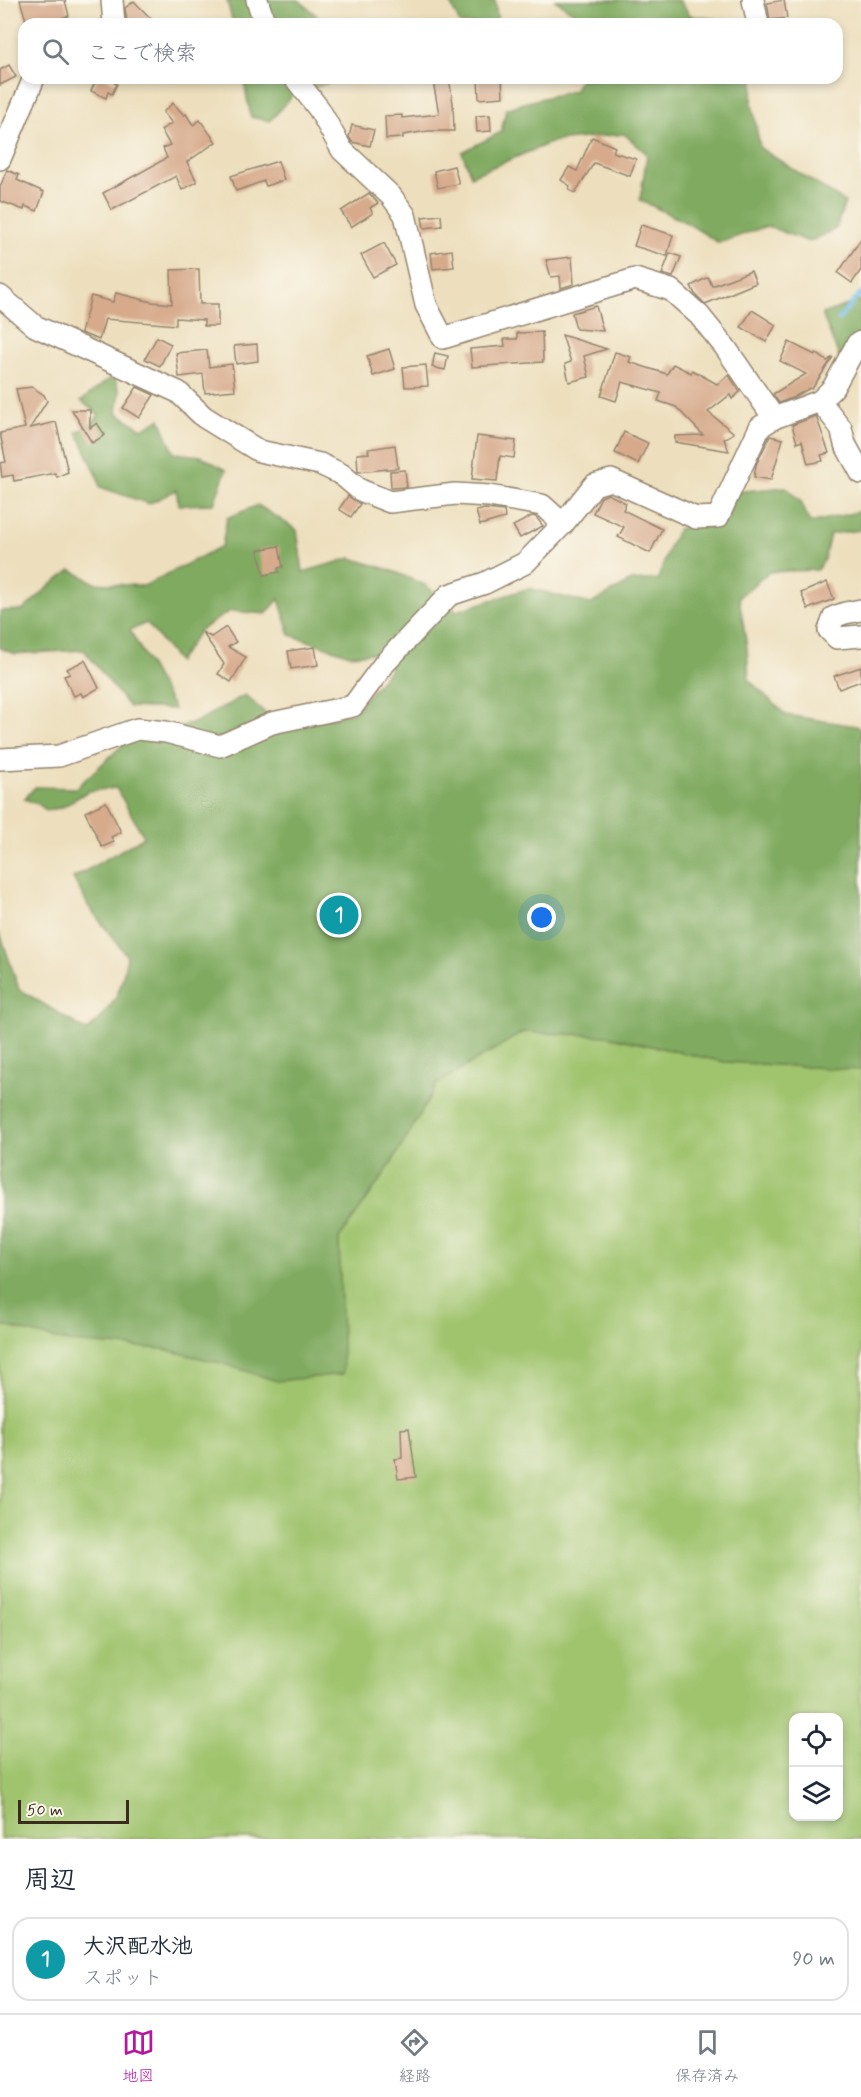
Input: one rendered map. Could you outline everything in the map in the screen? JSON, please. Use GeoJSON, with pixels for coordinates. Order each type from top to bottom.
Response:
{"type":"FeatureCollection","features":[{"type":"Feature","properties":{"kind":"street"},"geometry":{"type":"LineString","coordinates":[[112,0],[114,18]]}},
{"type":"Feature","properties":{"kind":"street"},"geometry":{"type":"LineString","coordinates":[[257,0],[263,18]]}},
{"type":"Feature","properties":{"kind":"street"},"geometry":{"type":"LineString","coordinates":[[753,0],[757,18]]}},
{"type":"Feature","properties":{"kind":"street"},"geometry":{"type":"LineString","coordinates":[[0,159],[31,84]]}},
{"type":"Feature","properties":{"kind":"street"},"geometry":{"type":"LineString","coordinates":[[300,84],[319,109],[342,150],[391,196],[405,215],[426,305],[443,338],[635,279],[671,290],[699,315],[725,347],[774,418]]}},
{"type":"Feature","properties":{"kind":"street"},"geometry":{"type":"LineString","coordinates":[[0,296],[35,326],[178,392],[204,417],[260,451],[320,464],[341,474],[360,490],[390,502],[455,494],[489,496],[542,506],[563,524]]}},
{"type":"Feature","properties":{"kind":"street"},"geometry":{"type":"LineString","coordinates":[[0,759],[59,756],[137,729],[166,732],[220,746],[272,723],[353,706],[384,664],[449,595],[485,583],[525,563],[563,524],[594,485],[610,480],[696,518],[718,517],[760,427],[774,418],[820,401],[833,388],[857,344],[861,342]]}},
{"type":"Feature","properties":{"kind":"street"},"geometry":{"type":"LineString","coordinates":[[820,401],[841,428],[845,444],[861,473]]}},
{"type":"Feature","properties":{"kind":"street"},"geometry":{"type":"LineString","coordinates":[[861,610],[834,617],[830,630],[837,638],[861,636]]}},
{"type":"Feature","properties":{"kind":"green space"},"geometry":{"type":"Polygon","coordinates":[[[227,0],[299,0],[319,18],[232,18],[227,0]]]}},
{"type":"Feature","properties":{"kind":"green space"},"geometry":{"type":"Polygon","coordinates":[[[449,0],[495,0],[497,18],[457,18],[449,0]]]}},
{"type":"Feature","properties":{"kind":"green space"},"geometry":{"type":"Polygon","coordinates":[[[555,0],[679,0],[691,16],[706,18],[581,18],[555,0]]]}},
{"type":"Feature","properties":{"kind":"green space"},"geometry":{"type":"Polygon","coordinates":[[[244,84],[325,84],[293,95],[270,121],[251,117],[244,84]]]}},
{"type":"Feature","properties":{"kind":"green space"},"geometry":{"type":"Polygon","coordinates":[[[578,84],[753,84],[752,103],[760,148],[845,202],[836,229],[809,242],[767,226],[719,243],[687,223],[640,200],[647,154],[624,134],[555,141],[471,176],[462,152],[501,132],[506,109],[575,90],[578,84]]]}},
{"type":"Feature","properties":{"kind":"green space"},"geometry":{"type":"Polygon","coordinates":[[[861,300],[861,359],[840,359],[822,314],[861,300]]]}},
{"type":"Feature","properties":{"kind":"green space"},"geometry":{"type":"Polygon","coordinates":[[[113,376],[120,391],[117,413],[142,429],[160,419],[174,453],[201,456],[226,470],[214,504],[179,505],[176,490],[149,504],[100,487],[97,475],[77,432],[92,425],[99,415],[81,401],[113,376]]]}},
{"type":"Feature","properties":{"kind":"green space"},"geometry":{"type":"Polygon","coordinates":[[[786,487],[801,502],[810,523],[861,511],[861,530],[830,534],[824,560],[817,570],[769,572],[739,597],[747,647],[749,680],[786,715],[856,726],[861,730],[861,1070],[724,1062],[607,1036],[523,1032],[438,1083],[391,1164],[339,1239],[343,1374],[277,1381],[221,1363],[163,1349],[68,1342],[0,1325],[0,933],[19,989],[87,1031],[116,998],[127,956],[89,907],[73,878],[144,837],[116,788],[88,791],[61,808],[46,810],[24,799],[35,787],[76,788],[127,741],[196,722],[245,695],[284,730],[354,712],[391,668],[373,653],[350,655],[290,635],[279,599],[266,614],[230,611],[200,630],[178,662],[147,623],[130,630],[174,709],[129,707],[84,650],[15,654],[0,648],[0,611],[23,610],[71,570],[95,583],[144,586],[222,546],[227,518],[258,505],[297,530],[303,572],[351,558],[390,570],[425,585],[457,611],[529,588],[591,604],[631,581],[658,579],[669,547],[679,528],[726,524],[735,492],[786,487]]]}},
{"type":"Feature","properties":{"kind":"green space"},"geometry":{"type":"Polygon","coordinates":[[[861,975],[861,1839],[0,1839],[0,1299],[466,1010],[861,975]]]}},
{"type":"Feature","properties":{"kind":"building"},"geometry":{"type":"Polygon","coordinates":[[[20,0],[65,0],[69,16],[61,18],[25,18],[20,0]]]}},
{"type":"Feature","properties":{"kind":"building"},"geometry":{"type":"Polygon","coordinates":[[[784,0],[787,18],[770,18],[767,3],[784,0]]]}},
{"type":"Feature","properties":{"kind":"building"},"geometry":{"type":"Polygon","coordinates":[[[134,1],[150,18],[126,18],[125,8],[134,1]]]}},
{"type":"Feature","properties":{"kind":"building"},"geometry":{"type":"Polygon","coordinates":[[[9,65],[16,77],[0,85],[0,70],[9,65]]]}},
{"type":"Feature","properties":{"kind":"building"},"geometry":{"type":"Polygon","coordinates":[[[94,84],[117,84],[112,94],[108,92],[106,98],[91,91],[94,84]]]}},
{"type":"Feature","properties":{"kind":"building"},"geometry":{"type":"Polygon","coordinates":[[[434,84],[450,84],[454,131],[428,131],[403,135],[403,138],[386,139],[385,116],[402,115],[402,118],[439,114],[434,84]]]}},
{"type":"Feature","properties":{"kind":"building"},"geometry":{"type":"Polygon","coordinates":[[[478,84],[502,84],[503,97],[479,99],[478,84]]]}},
{"type":"Feature","properties":{"kind":"building"},"geometry":{"type":"Polygon","coordinates":[[[173,103],[184,115],[186,114],[193,125],[200,120],[216,142],[187,162],[197,182],[182,190],[176,176],[112,210],[103,193],[167,158],[163,148],[170,145],[161,130],[172,123],[163,112],[173,103]]]}},
{"type":"Feature","properties":{"kind":"building"},"geometry":{"type":"Polygon","coordinates":[[[490,115],[491,131],[477,132],[476,116],[490,115]]]}},
{"type":"Feature","properties":{"kind":"building"},"geometry":{"type":"Polygon","coordinates":[[[352,125],[374,130],[370,146],[352,142],[349,137],[352,125]]]}},
{"type":"Feature","properties":{"kind":"building"},"geometry":{"type":"Polygon","coordinates":[[[592,137],[615,147],[613,152],[636,159],[630,176],[594,163],[575,193],[569,190],[570,186],[561,180],[569,167],[577,171],[592,137]]]}},
{"type":"Feature","properties":{"kind":"building"},"geometry":{"type":"Polygon","coordinates":[[[278,161],[284,180],[266,186],[264,181],[236,191],[231,176],[278,161]]]}},
{"type":"Feature","properties":{"kind":"building"},"geometry":{"type":"Polygon","coordinates":[[[454,166],[459,184],[438,188],[434,171],[454,166]]]}},
{"type":"Feature","properties":{"kind":"building"},"geometry":{"type":"Polygon","coordinates":[[[7,170],[19,175],[17,180],[44,192],[37,211],[25,206],[24,210],[0,201],[0,187],[7,170]]]}},
{"type":"Feature","properties":{"kind":"building"},"geometry":{"type":"Polygon","coordinates":[[[369,193],[378,203],[370,208],[373,213],[351,227],[341,211],[369,193]]]}},
{"type":"Feature","properties":{"kind":"building"},"geometry":{"type":"Polygon","coordinates":[[[441,215],[442,226],[424,228],[422,217],[441,215]]]}},
{"type":"Feature","properties":{"kind":"building"},"geometry":{"type":"Polygon","coordinates":[[[641,225],[673,235],[667,256],[634,246],[641,225]]]}},
{"type":"Feature","properties":{"kind":"building"},"geometry":{"type":"Polygon","coordinates":[[[861,239],[861,270],[852,283],[838,273],[861,239]]]}},
{"type":"Feature","properties":{"kind":"building"},"geometry":{"type":"Polygon","coordinates":[[[384,243],[396,265],[373,277],[361,255],[384,243]]]}},
{"type":"Feature","properties":{"kind":"building"},"geometry":{"type":"Polygon","coordinates":[[[452,250],[454,267],[433,269],[431,253],[452,250]]]}},
{"type":"Feature","properties":{"kind":"building"},"geometry":{"type":"Polygon","coordinates":[[[670,253],[681,257],[673,277],[662,274],[670,253]]]}},
{"type":"Feature","properties":{"kind":"building"},"geometry":{"type":"Polygon","coordinates":[[[572,257],[574,284],[561,288],[560,276],[551,277],[546,260],[572,257]]]}},
{"type":"Feature","properties":{"kind":"building"},"geometry":{"type":"Polygon","coordinates":[[[199,269],[200,304],[218,304],[218,326],[204,326],[204,320],[176,318],[176,325],[105,319],[99,340],[81,333],[91,296],[113,302],[116,293],[152,302],[172,304],[171,270],[199,269]]]}},
{"type":"Feature","properties":{"kind":"building"},"geometry":{"type":"Polygon","coordinates":[[[751,271],[756,283],[705,304],[691,286],[708,277],[712,286],[751,271]]]}},
{"type":"Feature","properties":{"kind":"building"},"geometry":{"type":"Polygon","coordinates":[[[596,306],[603,331],[576,329],[572,313],[596,306]]]}},
{"type":"Feature","properties":{"kind":"building"},"geometry":{"type":"Polygon","coordinates":[[[752,310],[776,325],[766,342],[741,327],[752,310]]]}},
{"type":"Feature","properties":{"kind":"building"},"geometry":{"type":"Polygon","coordinates":[[[542,332],[543,362],[472,367],[470,349],[505,346],[504,339],[517,339],[517,333],[542,332]]]}},
{"type":"Feature","properties":{"kind":"building"},"geometry":{"type":"Polygon","coordinates":[[[562,335],[607,349],[584,356],[589,377],[569,382],[565,364],[571,362],[562,335]]]}},
{"type":"Feature","properties":{"kind":"building"},"geometry":{"type":"Polygon","coordinates":[[[157,337],[171,344],[160,366],[145,359],[157,337]]]}},
{"type":"Feature","properties":{"kind":"building"},"geometry":{"type":"Polygon","coordinates":[[[789,342],[815,355],[816,353],[827,361],[833,357],[812,389],[779,403],[773,394],[806,374],[780,361],[789,342]]]}},
{"type":"Feature","properties":{"kind":"building"},"geometry":{"type":"Polygon","coordinates":[[[257,344],[258,361],[236,364],[234,346],[257,344]]]}},
{"type":"Feature","properties":{"kind":"building"},"geometry":{"type":"Polygon","coordinates":[[[389,349],[395,369],[373,376],[367,356],[389,349]]]}},
{"type":"Feature","properties":{"kind":"building"},"geometry":{"type":"Polygon","coordinates":[[[207,350],[209,367],[232,364],[235,390],[205,393],[203,374],[179,377],[176,353],[207,350]]]}},
{"type":"Feature","properties":{"kind":"building"},"geometry":{"type":"Polygon","coordinates":[[[615,352],[631,357],[629,362],[667,374],[673,364],[691,373],[692,370],[717,384],[729,375],[740,392],[732,399],[730,395],[708,412],[734,433],[724,439],[729,451],[675,442],[675,436],[703,435],[676,407],[658,401],[661,393],[622,382],[616,401],[601,396],[615,352]]]}},
{"type":"Feature","properties":{"kind":"building"},"geometry":{"type":"Polygon","coordinates":[[[435,353],[448,356],[445,370],[432,367],[435,353]]]}},
{"type":"Feature","properties":{"kind":"building"},"geometry":{"type":"Polygon","coordinates":[[[426,365],[428,386],[405,387],[403,367],[426,365]]]}},
{"type":"Feature","properties":{"kind":"building"},"geometry":{"type":"Polygon","coordinates":[[[32,387],[44,395],[47,401],[30,428],[56,422],[68,472],[57,477],[55,473],[14,481],[13,475],[2,477],[0,463],[6,462],[0,433],[25,428],[16,389],[32,387]]]}},
{"type":"Feature","properties":{"kind":"building"},"geometry":{"type":"Polygon","coordinates":[[[137,387],[154,395],[139,418],[123,408],[137,387]]]}},
{"type":"Feature","properties":{"kind":"building"},"geometry":{"type":"Polygon","coordinates":[[[72,410],[90,410],[90,428],[97,423],[105,435],[92,443],[72,410]]]}},
{"type":"Feature","properties":{"kind":"building"},"geometry":{"type":"Polygon","coordinates":[[[816,416],[829,453],[821,455],[823,461],[808,464],[802,441],[797,443],[792,425],[816,416]]]}},
{"type":"Feature","properties":{"kind":"building"},"geometry":{"type":"Polygon","coordinates":[[[624,432],[648,443],[638,464],[615,453],[624,432]]]}},
{"type":"Feature","properties":{"kind":"building"},"geometry":{"type":"Polygon","coordinates":[[[477,436],[516,441],[514,458],[500,456],[497,481],[472,479],[477,436]]]}},
{"type":"Feature","properties":{"kind":"building"},"geometry":{"type":"Polygon","coordinates":[[[770,436],[783,439],[771,480],[754,477],[756,465],[770,436]]]}},
{"type":"Feature","properties":{"kind":"building"},"geometry":{"type":"Polygon","coordinates":[[[395,445],[398,468],[358,472],[357,454],[369,453],[368,449],[395,445]]]}},
{"type":"Feature","properties":{"kind":"building"},"geometry":{"type":"Polygon","coordinates":[[[405,470],[407,487],[391,488],[390,471],[405,470]]]}},
{"type":"Feature","properties":{"kind":"building"},"geometry":{"type":"Polygon","coordinates":[[[608,494],[626,503],[623,510],[662,529],[650,553],[618,537],[624,527],[593,513],[601,497],[608,494]]]}},
{"type":"Feature","properties":{"kind":"building"},"geometry":{"type":"Polygon","coordinates":[[[348,496],[360,504],[351,517],[339,509],[348,496]]]}},
{"type":"Feature","properties":{"kind":"building"},"geometry":{"type":"Polygon","coordinates":[[[485,509],[504,511],[505,518],[480,525],[476,511],[485,509]]]}},
{"type":"Feature","properties":{"kind":"building"},"geometry":{"type":"Polygon","coordinates":[[[532,516],[536,517],[543,526],[520,538],[513,526],[532,516]]]}},
{"type":"Feature","properties":{"kind":"building"},"geometry":{"type":"Polygon","coordinates":[[[279,546],[283,567],[278,568],[279,572],[264,575],[258,550],[279,546]]]}},
{"type":"Feature","properties":{"kind":"building"},"geometry":{"type":"Polygon","coordinates":[[[827,582],[834,599],[808,609],[801,593],[827,582]]]}},
{"type":"Feature","properties":{"kind":"building"},"geometry":{"type":"Polygon","coordinates":[[[226,627],[236,642],[228,647],[246,657],[231,682],[218,674],[224,664],[202,632],[211,637],[226,627]]]}},
{"type":"Feature","properties":{"kind":"building"},"geometry":{"type":"Polygon","coordinates":[[[315,647],[318,665],[291,669],[288,651],[315,647]]]}},
{"type":"Feature","properties":{"kind":"building"},"geometry":{"type":"Polygon","coordinates":[[[85,660],[99,688],[83,697],[81,693],[74,696],[64,676],[70,674],[67,669],[85,660]]]}},
{"type":"Feature","properties":{"kind":"building"},"geometry":{"type":"Polygon","coordinates":[[[861,667],[861,681],[839,689],[834,676],[861,667]]]}},
{"type":"Feature","properties":{"kind":"building"},"geometry":{"type":"Polygon","coordinates":[[[106,802],[121,832],[111,837],[114,842],[102,847],[85,812],[106,802]]]}},
{"type":"Feature","properties":{"kind":"building"},"geometry":{"type":"Polygon","coordinates":[[[409,1428],[416,1477],[398,1479],[395,1459],[402,1458],[401,1429],[409,1428]]]}},
{"type":"Feature","properties":{"kind":"waterway"},"geometry":{"type":"LineString","coordinates":[[839,319],[861,293]]}},
{"type":"Feature","properties":{"kind":"place","name":"大沢配水池"},"geometry":{"type":"Point","coordinates":[339,915]}}]}
